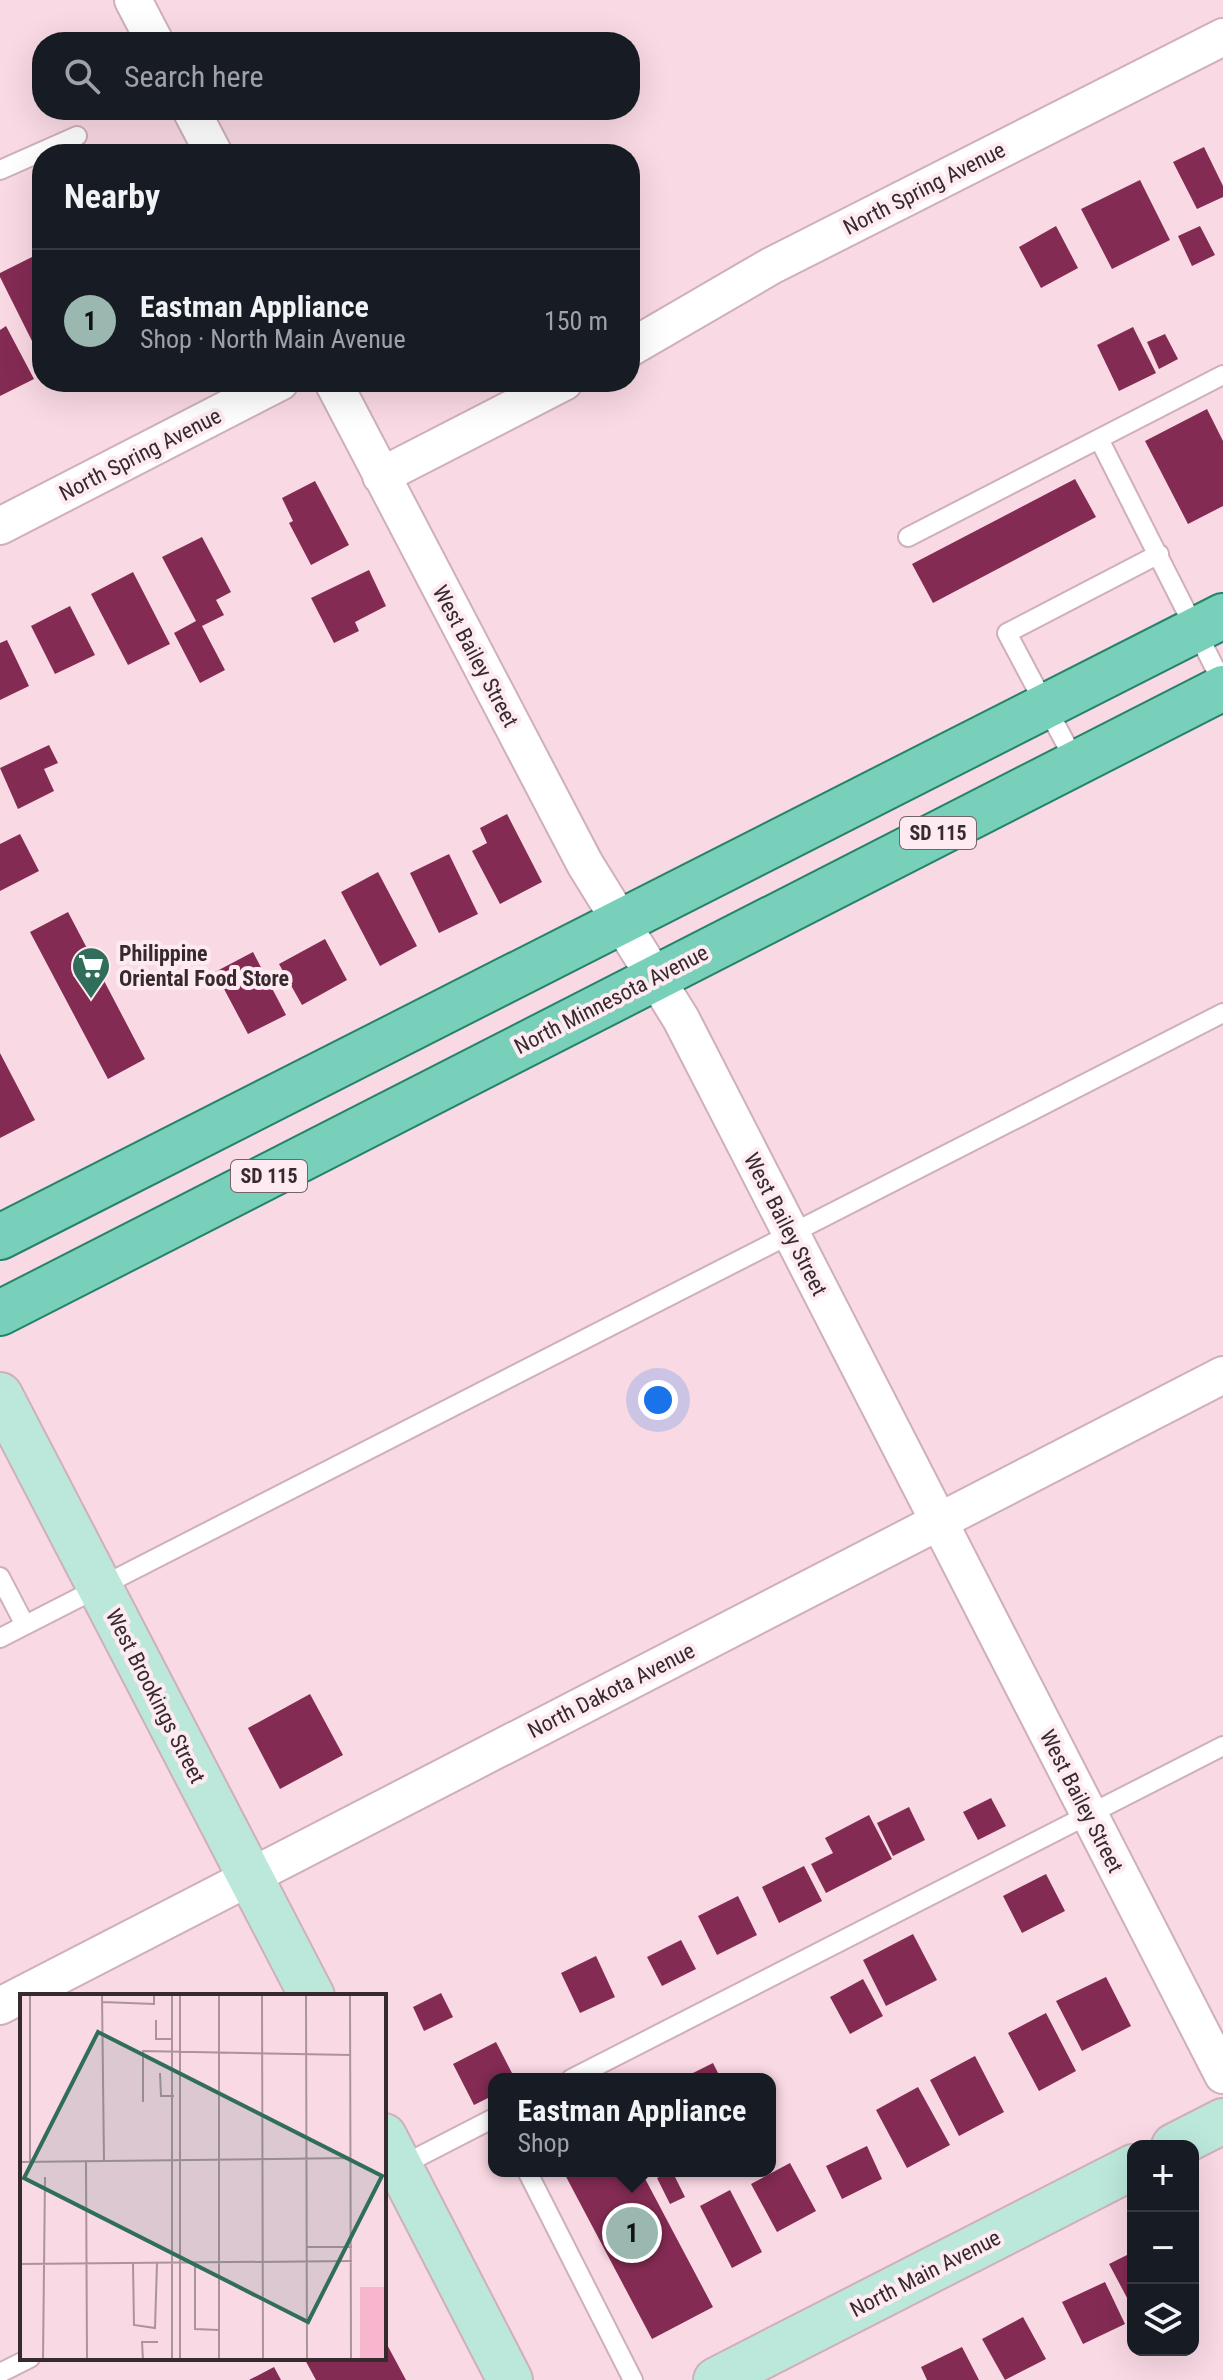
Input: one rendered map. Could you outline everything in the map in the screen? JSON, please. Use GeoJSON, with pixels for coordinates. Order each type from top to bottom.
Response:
{"type":"FeatureCollection","features":[{"type":"Feature","properties":{"kind":"main road","name":"SD 115"},"geometry":{"type":"LineString","coordinates":[[0,1237],[1210,623]]}},
{"type":"Feature","properties":{"kind":"main road","name":"North Minnesota Avenue"},"geometry":{"type":"LineString","coordinates":[[0,1313],[1223,686]]}},
{"type":"Feature","properties":{"kind":"street"},"geometry":{"type":"LineString","coordinates":[[133,0],[150,32]]}},
{"type":"Feature","properties":{"kind":"street","name":"North Spring Avenue"},"geometry":{"type":"LineString","coordinates":[[640,342],[771,266],[1223,37]]}},
{"type":"Feature","properties":{"kind":"street"},"geometry":{"type":"LineString","coordinates":[[196,120],[209,144]]}},
{"type":"Feature","properties":{"kind":"street","name":"North Spring Avenue"},"geometry":{"type":"LineString","coordinates":[[0,526],[261,392]]}},
{"type":"Feature","properties":{"kind":"street","name":"West Bailey Street"},"geometry":{"type":"LineString","coordinates":[[338,392],[578,850],[652,978],[681,1019],[1223,2075]]}},
{"type":"Feature","properties":{"kind":"street"},"geometry":{"type":"LineString","coordinates":[[381,476],[545,392]]}},
{"type":"Feature","properties":{"kind":"street","name":"North Dakota Avenue"},"geometry":{"type":"LineString","coordinates":[[23,1994],[1223,1375]]}},
{"type":"Feature","properties":{"kind":"street","name":"West Brookings Street"},"geometry":{"type":"LineString","coordinates":[[6,1419],[100,1587],[311,1994]]}},
{"type":"Feature","properties":{"kind":"street","name":"North Dakota Avenue"},"geometry":{"type":"LineString","coordinates":[[0,2006],[20,1996]]}},
{"type":"Feature","properties":{"kind":"street"},"geometry":{"type":"LineString","coordinates":[[1186,2140],[1223,2121]]}},
{"type":"Feature","properties":{"kind":"street"},"geometry":{"type":"LineString","coordinates":[[389,2159],[510,2380]]}},
{"type":"Feature","properties":{"kind":"street","name":"North Main Avenue"},"geometry":{"type":"LineString","coordinates":[[716,2380],[1127,2170]]}},
{"type":"Feature","properties":{"kind":"lane"},"geometry":{"type":"LineString","coordinates":[[59,144],[77,136]]}},
{"type":"Feature","properties":{"kind":"lane"},"geometry":{"type":"LineString","coordinates":[[0,170],[32,156]]}},
{"type":"Feature","properties":{"kind":"lane"},"geometry":{"type":"LineString","coordinates":[[908,537],[1223,375]]}},
{"type":"Feature","properties":{"kind":"lane"},"geometry":{"type":"LineString","coordinates":[[1099,439],[1159,554],[1210,623],[1223,686]]}},
{"type":"Feature","properties":{"kind":"lane"},"geometry":{"type":"LineString","coordinates":[[1076,763],[1007,633],[1159,554]]}},
{"type":"Feature","properties":{"kind":"lane"},"geometry":{"type":"LineString","coordinates":[[0,1638],[1223,1013]]}},
{"type":"Feature","properties":{"kind":"lane"},"geometry":{"type":"LineString","coordinates":[[0,1577],[25,1625]]}},
{"type":"Feature","properties":{"kind":"lane"},"geometry":{"type":"LineString","coordinates":[[583,2073],[1223,1746]]}},
{"type":"Feature","properties":{"kind":"lane"},"geometry":{"type":"LineString","coordinates":[[389,2159],[488,2120]]}},
{"type":"Feature","properties":{"kind":"lane"},"geometry":{"type":"LineString","coordinates":[[530,2177],[633,2380]]}},
{"type":"Feature","properties":{"kind":"lane"},"geometry":{"type":"LineString","coordinates":[[0,2373],[26,2360]]}},
{"type":"Feature","properties":{"kind":"building"},"geometry":{"type":"Polygon","coordinates":[[[1204,147],[1223,186],[1223,197],[1197,209],[1173,162],[1204,147]]]}},
{"type":"Feature","properties":{"kind":"building"},"geometry":{"type":"Polygon","coordinates":[[[1140,180],[1170,240],[1112,269],[1081,209],[1140,180]]]}},
{"type":"Feature","properties":{"kind":"building"},"geometry":{"type":"Polygon","coordinates":[[[1056,226],[1078,268],[1041,288],[1019,247],[1056,226]]]}},
{"type":"Feature","properties":{"kind":"building"},"geometry":{"type":"Polygon","coordinates":[[[1200,226],[1215,255],[1192,266],[1178,236],[1200,226]]]}},
{"type":"Feature","properties":{"kind":"building"},"geometry":{"type":"Polygon","coordinates":[[[32,257],[32,341],[0,277],[0,273],[32,257]]]}},
{"type":"Feature","properties":{"kind":"building"},"geometry":{"type":"Polygon","coordinates":[[[6,326],[32,380],[0,396],[0,330],[6,326]]]}},
{"type":"Feature","properties":{"kind":"building"},"geometry":{"type":"Polygon","coordinates":[[[1133,327],[1156,373],[1119,391],[1097,345],[1133,327]]]}},
{"type":"Feature","properties":{"kind":"building"},"geometry":{"type":"Polygon","coordinates":[[[1165,334],[1178,359],[1159,369],[1147,342],[1165,334]]]}},
{"type":"Feature","properties":{"kind":"building"},"geometry":{"type":"Polygon","coordinates":[[[1207,409],[1223,441],[1223,506],[1188,524],[1145,441],[1207,409]]]}},
{"type":"Feature","properties":{"kind":"building"},"geometry":{"type":"Polygon","coordinates":[[[1075,479],[1096,517],[933,603],[912,564],[1075,479]]]}},
{"type":"Feature","properties":{"kind":"building"},"geometry":{"type":"Polygon","coordinates":[[[315,481],[349,545],[311,565],[289,523],[293,521],[282,498],[315,481]]]}},
{"type":"Feature","properties":{"kind":"building"},"geometry":{"type":"Polygon","coordinates":[[[202,537],[231,592],[216,600],[224,615],[202,626],[225,670],[200,683],[174,633],[196,621],[162,557],[202,537]]]}},
{"type":"Feature","properties":{"kind":"building"},"geometry":{"type":"Polygon","coordinates":[[[369,570],[386,606],[355,622],[359,631],[334,643],[311,598],[369,570]]]}},
{"type":"Feature","properties":{"kind":"building"},"geometry":{"type":"Polygon","coordinates":[[[133,572],[170,644],[128,665],[91,594],[133,572]]]}},
{"type":"Feature","properties":{"kind":"building"},"geometry":{"type":"Polygon","coordinates":[[[70,606],[95,655],[55,674],[31,626],[70,606]]]}},
{"type":"Feature","properties":{"kind":"building"},"geometry":{"type":"Polygon","coordinates":[[[7,640],[29,686],[0,700],[0,643],[7,640]]]}},
{"type":"Feature","properties":{"kind":"building"},"geometry":{"type":"Polygon","coordinates":[[[49,745],[58,763],[44,769],[54,791],[18,809],[0,768],[49,745]]]}},
{"type":"Feature","properties":{"kind":"building"},"geometry":{"type":"Polygon","coordinates":[[[507,814],[542,882],[500,904],[472,851],[487,843],[480,828],[507,814]]]}},
{"type":"Feature","properties":{"kind":"building"},"geometry":{"type":"Polygon","coordinates":[[[20,834],[39,871],[0,891],[0,844],[20,834]]]}},
{"type":"Feature","properties":{"kind":"building"},"geometry":{"type":"Polygon","coordinates":[[[449,854],[478,914],[439,933],[410,873],[449,854]]]}},
{"type":"Feature","properties":{"kind":"building"},"geometry":{"type":"Polygon","coordinates":[[[378,872],[417,946],[380,966],[341,892],[378,872]]]}},
{"type":"Feature","properties":{"kind":"building"},"geometry":{"type":"Polygon","coordinates":[[[68,912],[145,1059],[108,1079],[30,932],[68,912]]]}},
{"type":"Feature","properties":{"kind":"building"},"geometry":{"type":"Polygon","coordinates":[[[325,939],[347,980],[302,1005],[279,964],[325,939]]]}},
{"type":"Feature","properties":{"kind":"building"},"geometry":{"type":"Polygon","coordinates":[[[253,952],[286,1015],[248,1034],[215,972],[253,952]]]}},
{"type":"Feature","properties":{"kind":"building"},"geometry":{"type":"Polygon","coordinates":[[[0,1053],[35,1120],[0,1138],[0,1053]]]}},
{"type":"Feature","properties":{"kind":"building"},"geometry":{"type":"Polygon","coordinates":[[[310,1694],[343,1755],[280,1789],[248,1728],[310,1694]]]}},
{"type":"Feature","properties":{"kind":"building"},"geometry":{"type":"Polygon","coordinates":[[[991,1798],[1006,1826],[978,1840],[963,1812],[991,1798]]]}},
{"type":"Feature","properties":{"kind":"building"},"geometry":{"type":"Polygon","coordinates":[[[909,1807],[925,1840],[893,1856],[877,1823],[909,1807]]]}},
{"type":"Feature","properties":{"kind":"building"},"geometry":{"type":"Polygon","coordinates":[[[869,1815],[892,1859],[826,1893],[811,1864],[833,1853],[825,1838],[869,1815]]]}},
{"type":"Feature","properties":{"kind":"building"},"geometry":{"type":"Polygon","coordinates":[[[804,1866],[822,1901],[779,1923],[762,1887],[804,1866]]]}},
{"type":"Feature","properties":{"kind":"building"},"geometry":{"type":"Polygon","coordinates":[[[1046,1874],[1065,1911],[1022,1933],[1003,1896],[1046,1874]]]}},
{"type":"Feature","properties":{"kind":"building"},"geometry":{"type":"Polygon","coordinates":[[[738,1896],[757,1935],[717,1955],[698,1916],[738,1896]]]}},
{"type":"Feature","properties":{"kind":"building"},"geometry":{"type":"Polygon","coordinates":[[[913,1934],[937,1980],[886,2006],[863,1960],[913,1934]]]}},
{"type":"Feature","properties":{"kind":"building"},"geometry":{"type":"Polygon","coordinates":[[[681,1940],[696,1969],[662,1986],[647,1957],[681,1940]]]}},
{"type":"Feature","properties":{"kind":"building"},"geometry":{"type":"Polygon","coordinates":[[[596,1956],[615,1997],[580,2013],[561,1973],[596,1956]]]}},
{"type":"Feature","properties":{"kind":"building"},"geometry":{"type":"Polygon","coordinates":[[[1106,1977],[1131,2026],[1082,2051],[1056,2001],[1106,1977]]]}},
{"type":"Feature","properties":{"kind":"building"},"geometry":{"type":"Polygon","coordinates":[[[863,1979],[883,2016],[850,2034],[830,1997],[863,1979]]]}},
{"type":"Feature","properties":{"kind":"building"},"geometry":{"type":"Polygon","coordinates":[[[441,1993],[453,2017],[424,2031],[413,2007],[441,1993]]]}},
{"type":"Feature","properties":{"kind":"building"},"geometry":{"type":"Polygon","coordinates":[[[1046,2013],[1076,2071],[1039,2091],[1008,2033],[1046,2013]]]}},
{"type":"Feature","properties":{"kind":"building"},"geometry":{"type":"Polygon","coordinates":[[[496,2042],[512,2073],[488,2073],[488,2098],[474,2105],[453,2064],[496,2042]]]}},
{"type":"Feature","properties":{"kind":"building"},"geometry":{"type":"Polygon","coordinates":[[[975,2056],[1004,2112],[959,2136],[930,2080],[975,2056]]]}},
{"type":"Feature","properties":{"kind":"building"},"geometry":{"type":"Polygon","coordinates":[[[713,2063],[718,2073],[693,2073],[713,2063]]]}},
{"type":"Feature","properties":{"kind":"building"},"geometry":{"type":"Polygon","coordinates":[[[918,2087],[950,2145],[907,2168],[876,2110],[918,2087]]]}},
{"type":"Feature","properties":{"kind":"building"},"geometry":{"type":"Polygon","coordinates":[[[867,2146],[882,2179],[842,2199],[826,2166],[867,2146]]]}},
{"type":"Feature","properties":{"kind":"building"},"geometry":{"type":"Polygon","coordinates":[[[790,2163],[816,2211],[777,2232],[751,2184],[764,2177],[776,2177],[776,2171],[790,2163]]]}},
{"type":"Feature","properties":{"kind":"building"},"geometry":{"type":"Polygon","coordinates":[[[566,2177],[644,2177],[713,2307],[652,2339],[566,2177]]]}},
{"type":"Feature","properties":{"kind":"building"},"geometry":{"type":"Polygon","coordinates":[[[675,2177],[685,2197],[670,2204],[657,2178],[675,2177]]]}},
{"type":"Feature","properties":{"kind":"building"},"geometry":{"type":"Polygon","coordinates":[[[730,2190],[762,2252],[732,2268],[700,2206],[730,2190]]]}},
{"type":"Feature","properties":{"kind":"building"},"geometry":{"type":"Polygon","coordinates":[[[1127,2255],[1127,2298],[1109,2264],[1127,2255]]]}},
{"type":"Feature","properties":{"kind":"building"},"geometry":{"type":"Polygon","coordinates":[[[1105,2282],[1125,2324],[1083,2344],[1062,2302],[1105,2282]]]}},
{"type":"Feature","properties":{"kind":"building"},"geometry":{"type":"Polygon","coordinates":[[[1023,2317],[1046,2359],[1005,2380],[982,2339],[1023,2317]]]}},
{"type":"Feature","properties":{"kind":"building"},"geometry":{"type":"Polygon","coordinates":[[[386,2343],[406,2380],[316,2380],[305,2360],[386,2360],[386,2343]]]}},
{"type":"Feature","properties":{"kind":"building"},"geometry":{"type":"Polygon","coordinates":[[[962,2347],[979,2380],[927,2380],[921,2367],[962,2347]]]}},
{"type":"Feature","properties":{"kind":"building"},"geometry":{"type":"Polygon","coordinates":[[[274,2367],[281,2380],[249,2380],[274,2367]]]}},
{"type":"Feature","properties":{"kind":"place","name":"Philippine Oriental Food Store"},"geometry":{"type":"Point","coordinates":[91,1000]}},
{"type":"Feature","properties":{"kind":"place","name":"Eastman Appliance"},"geometry":{"type":"Point","coordinates":[632,2233]}}]}
